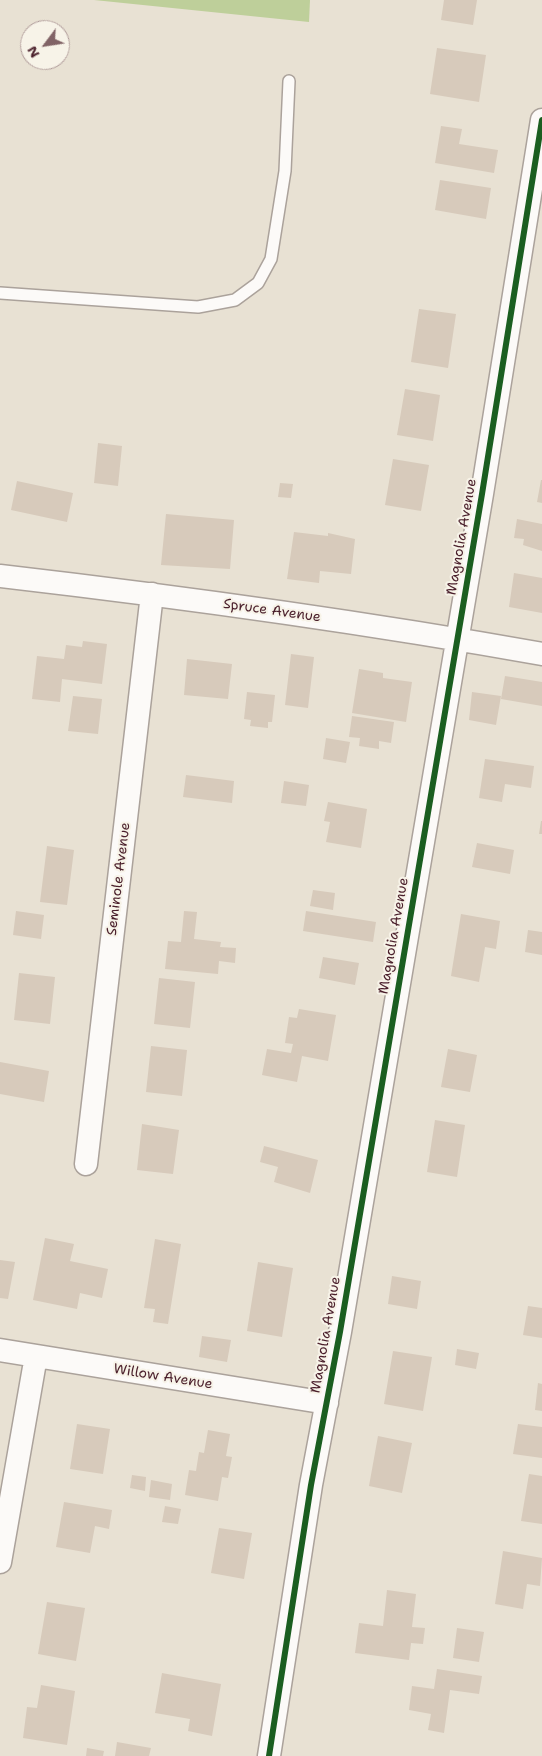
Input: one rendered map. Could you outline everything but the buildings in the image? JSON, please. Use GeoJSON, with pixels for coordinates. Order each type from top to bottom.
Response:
{"type":"FeatureCollection","features":[{"type":"Feature","properties":{"kind":"street","name":"Magnolia Avenue"},"geometry":{"type":"LineString","coordinates":[[269,1756],[456,638],[482,494],[542,120]]}},
{"type":"Feature","properties":{"kind":"street","name":"Spruce Avenue"},"geometry":{"type":"LineString","coordinates":[[0,576],[152,594],[456,638],[542,654]]}},
{"type":"Feature","properties":{"kind":"street","name":"Seminole Avenue"},"geometry":{"type":"LineString","coordinates":[[86,1164],[152,594]]}},
{"type":"Feature","properties":{"kind":"street","name":"Willow Avenue"},"geometry":{"type":"LineString","coordinates":[[0,1350],[327,1403]]}},
{"type":"Feature","properties":{"kind":"street"},"geometry":{"type":"LineString","coordinates":[[0,1562],[36,1356]]}},
{"type":"Feature","properties":{"kind":"lane"},"geometry":{"type":"LineString","coordinates":[[0,293],[198,307],[235,300],[258,283],[271,259],[285,171],[289,80]]}},
{"type":"Feature","properties":{"kind":"green space"},"geometry":{"type":"Polygon","coordinates":[[[94,0],[310,0],[309,22],[94,0]]]}},
{"type":"Feature","properties":{"kind":"cycle path"},"geometry":{"type":"LineString","coordinates":[[269,1756],[311,1485],[340,1332],[482,494],[542,120]]}}]}
